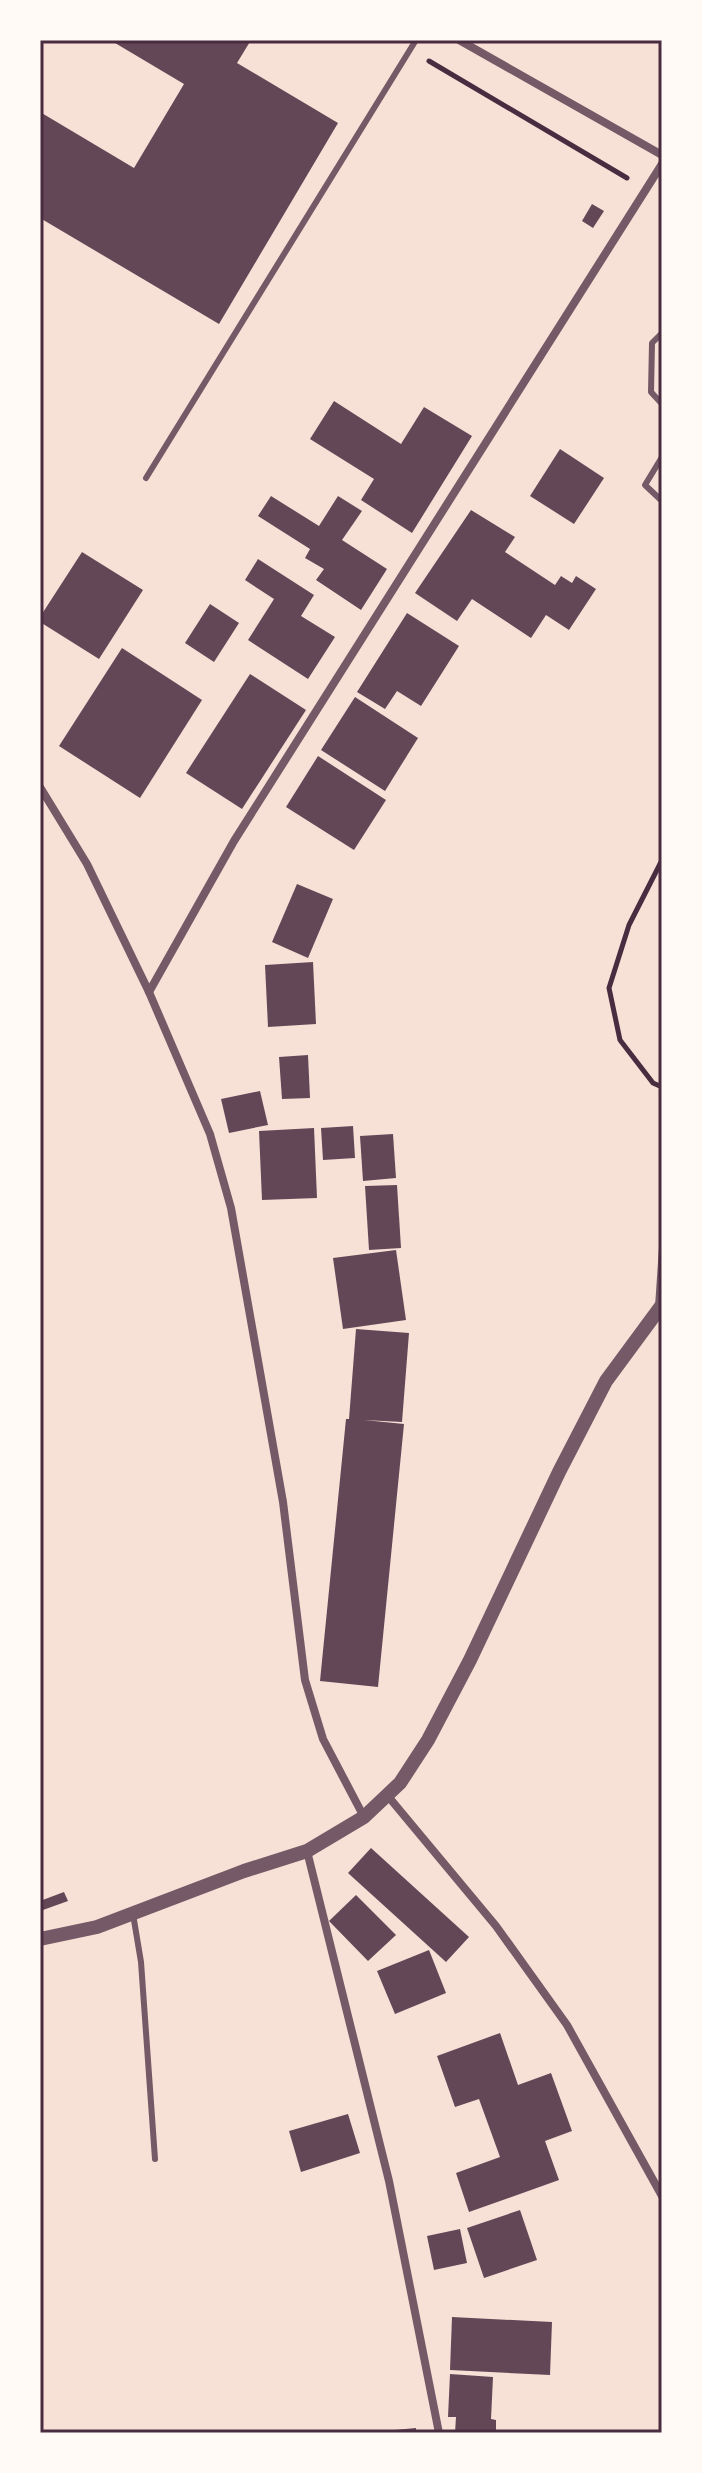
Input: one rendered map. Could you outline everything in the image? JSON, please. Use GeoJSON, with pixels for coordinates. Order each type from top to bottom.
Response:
{"type":"FeatureCollection","features":[{"type":"Feature","properties":{"kind":"street"},"geometry":{"type":"LineString","coordinates":[[459,40],[662,155]]}},
{"type":"Feature","properties":{"kind":"street"},"geometry":{"type":"LineString","coordinates":[[149,992],[234,841],[662,164]]}},
{"type":"Feature","properties":{"kind":"street"},"geometry":{"type":"LineString","coordinates":[[40,787],[87,864],[149,992],[210,1134],[231,1208],[283,1502],[305,1680],[323,1739],[364,1817]]}},
{"type":"Feature","properties":{"kind":"street"},"geometry":{"type":"LineString","coordinates":[[40,1939],[97,1927],[244,1871],[307,1851],[364,1817],[400,1783],[413,1766],[448,1702],[606,1381],[660,1308]]}},
{"type":"Feature","properties":{"kind":"street"},"geometry":{"type":"LineString","coordinates":[[387,1795],[496,1926],[567,2025],[662,2196]]}},
{"type":"Feature","properties":{"kind":"street"},"geometry":{"type":"LineString","coordinates":[[307,1851],[389,2181],[439,2433]]}},
{"type":"Feature","properties":{"kind":"lane"},"geometry":{"type":"LineString","coordinates":[[146,478],[416,40]]}},
{"type":"Feature","properties":{"kind":"lane"},"geometry":{"type":"LineString","coordinates":[[662,333],[652,343],[651,392],[662,404]]}},
{"type":"Feature","properties":{"kind":"lane"},"geometry":{"type":"LineString","coordinates":[[662,457],[645,485],[662,501]]}},
{"type":"Feature","properties":{"kind":"lane"},"geometry":{"type":"LineString","coordinates":[[660,1308],[662,1247]]}},
{"type":"Feature","properties":{"kind":"lane"},"geometry":{"type":"LineString","coordinates":[[133,1914],[141,1962],[155,2159]]}},
{"type":"Feature","properties":{"kind":"path"},"geometry":{"type":"LineString","coordinates":[[410,50],[646,189]]}},
{"type":"Feature","properties":{"kind":"path"},"geometry":{"type":"LineString","coordinates":[[662,860],[629,925],[609,988],[620,1040],[653,1083],[662,1087]]}},
{"type":"Feature","properties":{"kind":"building"},"geometry":{"type":"Polygon","coordinates":[[[110,40],[251,40],[237,63],[338,123],[219,324],[40,218],[40,112],[134,168],[184,84],[110,40]]]}},
{"type":"Feature","properties":{"kind":"building"},"geometry":{"type":"Polygon","coordinates":[[[592,204],[604,211],[593,228],[582,221],[592,204]]]}},
{"type":"Feature","properties":{"kind":"building"},"geometry":{"type":"Polygon","coordinates":[[[334,401],[401,444],[424,407],[472,436],[412,533],[361,500],[374,479],[310,439],[334,401]]]}},
{"type":"Feature","properties":{"kind":"building"},"geometry":{"type":"Polygon","coordinates":[[[560,449],[604,478],[574,524],[530,496],[560,449]]]}},
{"type":"Feature","properties":{"kind":"building"},"geometry":{"type":"Polygon","coordinates":[[[271,496],[319,526],[338,496],[362,511],[342,540],[387,569],[361,610],[316,580],[324,569],[305,558],[310,549],[258,516],[271,496]]]}},
{"type":"Feature","properties":{"kind":"building"},"geometry":{"type":"Polygon","coordinates":[[[471,510],[515,537],[505,552],[555,585],[561,576],[572,583],[576,576],[596,589],[569,630],[546,615],[531,638],[472,599],[457,621],[415,593],[471,510]]]}},
{"type":"Feature","properties":{"kind":"building"},"geometry":{"type":"Polygon","coordinates":[[[82,552],[143,590],[99,659],[40,622],[40,617],[82,552]]]}},
{"type":"Feature","properties":{"kind":"building"},"geometry":{"type":"Polygon","coordinates":[[[258,559],[314,595],[301,616],[335,637],[308,679],[248,640],[274,599],[245,580],[258,559]]]}},
{"type":"Feature","properties":{"kind":"building"},"geometry":{"type":"Polygon","coordinates":[[[210,604],[239,623],[214,662],[185,643],[210,604]]]}},
{"type":"Feature","properties":{"kind":"building"},"geometry":{"type":"Polygon","coordinates":[[[407,613],[459,646],[421,706],[397,691],[385,709],[357,692],[407,613]]]}},
{"type":"Feature","properties":{"kind":"building"},"geometry":{"type":"Polygon","coordinates":[[[122,648],[202,700],[140,798],[59,746],[122,648]]]}},
{"type":"Feature","properties":{"kind":"building"},"geometry":{"type":"Polygon","coordinates":[[[250,674],[306,710],[242,809],[186,773],[250,674]]]}},
{"type":"Feature","properties":{"kind":"building"},"geometry":{"type":"Polygon","coordinates":[[[355,697],[418,738],[385,791],[321,750],[355,697]]]}},
{"type":"Feature","properties":{"kind":"building"},"geometry":{"type":"Polygon","coordinates":[[[318,756],[386,800],[354,850],[286,807],[318,756]]]}},
{"type":"Feature","properties":{"kind":"building"},"geometry":{"type":"Polygon","coordinates":[[[297,884],[333,899],[308,958],[272,942],[297,884]]]}},
{"type":"Feature","properties":{"kind":"building"},"geometry":{"type":"Polygon","coordinates":[[[313,962],[316,1024],[268,1027],[265,965],[313,962]]]}},
{"type":"Feature","properties":{"kind":"building"},"geometry":{"type":"Polygon","coordinates":[[[308,1055],[310,1098],[282,1099],[279,1057],[308,1055]]]}},
{"type":"Feature","properties":{"kind":"building"},"geometry":{"type":"Polygon","coordinates":[[[260,1091],[268,1125],[229,1133],[221,1099],[260,1091]]]}},
{"type":"Feature","properties":{"kind":"building"},"geometry":{"type":"Polygon","coordinates":[[[353,1126],[355,1158],[323,1160],[321,1128],[353,1126]]]}},
{"type":"Feature","properties":{"kind":"building"},"geometry":{"type":"Polygon","coordinates":[[[314,1128],[317,1198],[262,1200],[259,1131],[314,1128]]]}},
{"type":"Feature","properties":{"kind":"building"},"geometry":{"type":"Polygon","coordinates":[[[393,1134],[396,1178],[363,1181],[360,1136],[393,1134]]]}},
{"type":"Feature","properties":{"kind":"building"},"geometry":{"type":"Polygon","coordinates":[[[397,1185],[401,1248],[369,1250],[365,1186],[397,1185]]]}},
{"type":"Feature","properties":{"kind":"building"},"geometry":{"type":"Polygon","coordinates":[[[396,1250],[406,1320],[343,1329],[333,1258],[396,1250]]]}},
{"type":"Feature","properties":{"kind":"building"},"geometry":{"type":"Polygon","coordinates":[[[356,1329],[409,1333],[402,1422],[364,1420],[404,1424],[378,1687],[320,1681],[356,1329]]]}},
{"type":"Feature","properties":{"kind":"building"},"geometry":{"type":"Polygon","coordinates":[[[371,1848],[469,1937],[446,1962],[348,1873],[371,1848]]]}},
{"type":"Feature","properties":{"kind":"building"},"geometry":{"type":"Polygon","coordinates":[[[64,1892],[68,1901],[43,1910],[40,1901],[64,1892]]]}},
{"type":"Feature","properties":{"kind":"building"},"geometry":{"type":"Polygon","coordinates":[[[356,1895],[396,1935],[368,1961],[329,1921],[356,1895]]]}},
{"type":"Feature","properties":{"kind":"building"},"geometry":{"type":"Polygon","coordinates":[[[429,1950],[446,1993],[395,2014],[377,1971],[429,1950]]]}},
{"type":"Feature","properties":{"kind":"building"},"geometry":{"type":"Polygon","coordinates":[[[500,2033],[518,2085],[551,2073],[572,2131],[545,2141],[559,2180],[469,2212],[456,2173],[500,2157],[479,2099],[455,2107],[437,2056],[500,2033]]]}},
{"type":"Feature","properties":{"kind":"building"},"geometry":{"type":"Polygon","coordinates":[[[348,2114],[360,2153],[301,2172],[289,2131],[348,2114]]]}},
{"type":"Feature","properties":{"kind":"building"},"geometry":{"type":"Polygon","coordinates":[[[520,2210],[537,2260],[484,2278],[467,2228],[520,2210]]]}},
{"type":"Feature","properties":{"kind":"building"},"geometry":{"type":"Polygon","coordinates":[[[460,2229],[467,2263],[434,2270],[427,2236],[460,2229]]]}},
{"type":"Feature","properties":{"kind":"building"},"geometry":{"type":"Polygon","coordinates":[[[452,2317],[552,2322],[550,2375],[450,2370],[452,2317]]]}},
{"type":"Feature","properties":{"kind":"building"},"geometry":{"type":"Polygon","coordinates":[[[450,2374],[493,2377],[491,2419],[496,2420],[496,2433],[455,2433],[456,2417],[448,2417],[450,2374]]]}},
{"type":"Feature","properties":{"kind":"building"},"geometry":{"type":"Polygon","coordinates":[[[416,2428],[416,2433],[384,2433],[384,2431],[416,2428]]]}}]}
